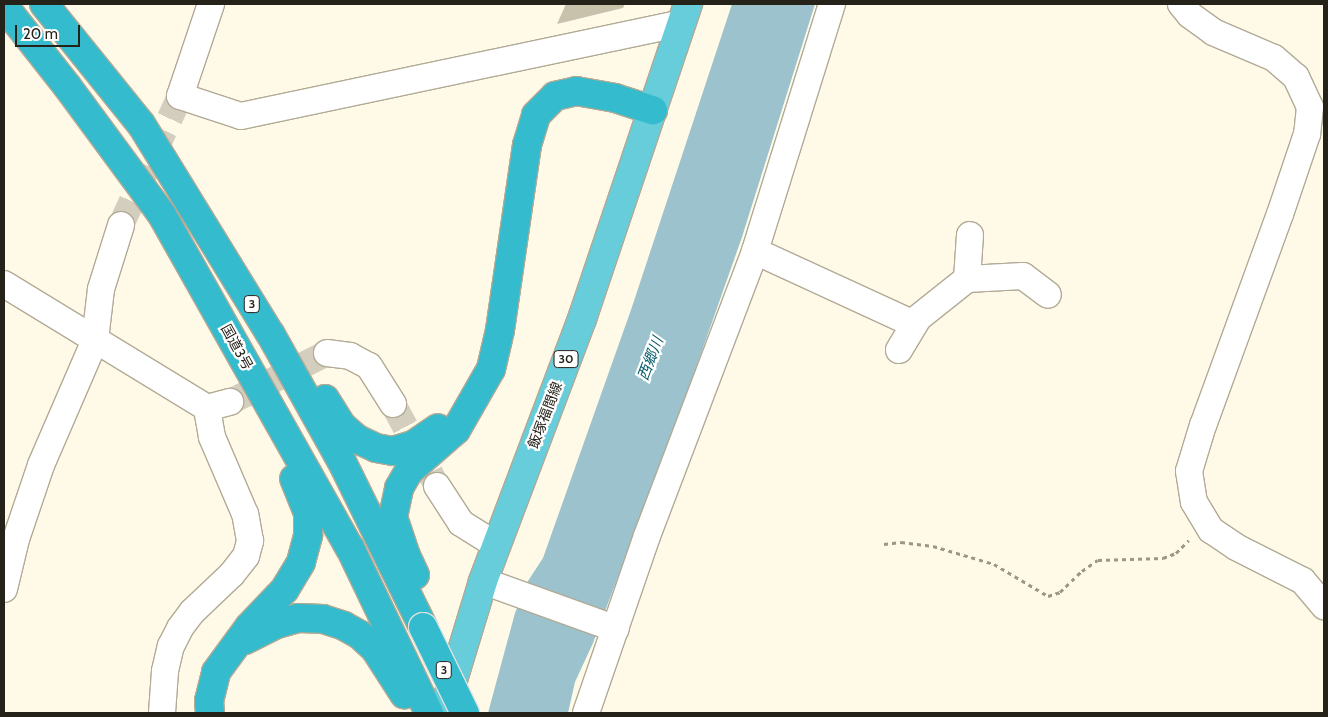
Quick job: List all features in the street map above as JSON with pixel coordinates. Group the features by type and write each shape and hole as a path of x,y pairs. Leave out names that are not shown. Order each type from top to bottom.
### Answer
{"highway":[{"name":"3","path":"44,4 141,124 271,335 341,460 376,536 424,627 465,713"},
{"name":"国道3号","path":"4,6 67,86 162,215 350,548 411,697 429,713"},
{"path":"424,627 421,587 406,556 393,516 398,488 409,471 456,430 491,370 500,330 527,145 536,115 555,96 576,91 615,98 653,110"},
{"path":"141,124 216,209 341,425 357,439 376,448 393,452 413,446 434,432 477,395"},
{"path":"162,215 175,261 291,470 308,513 308,535 301,562 285,589 233,647 216,672 209,701 210,713"},
{"path":"233,647 277,624 298,618 323,619 344,626 365,640 375,649 411,697"}],"main road":[{"name":"飯塚福間線","path":"443,713 483,581 582,318 684,14"}],"street":[{"path":"211,4 180,96 241,116 684,14"},
{"path":"586,713 647,536 755,251 832,4"},
{"path":"1181,4 1190,15 1213,32 1274,58 1296,77 1310,107 1307,134 1203,425 1189,471 1194,502 1211,530 1236,547 1303,581 1324,606"},
{"path":"4,589 16,539 41,465 95,340 101,289 121,225"},
{"path":"968,279 970,234"},
{"path":"755,251 914,324"},
{"path":"899,350 918,318 968,279 1023,276 1048,294"},
{"path":"4,284 95,340 219,405 212,437 245,514 250,541 246,556 232,574 192,612 170,646 165,671 162,713"},
{"path":"327,353 350,356 369,366 393,404"},
{"path":"436,486 460,523 496,545"},
{"path":"483,581 616,629"}],"path":[{"path":"884,544 901,542 933,546 994,564 1048,596 1060,592 1082,571 1098,560 1163,558 1176,553 1205,520"}],"water":[{"name":"西郷川","path":"732,4 815,4 742,237 685,399 593,643 575,682 568,713 488,713 515,613 528,581 543,558 632,307"}],"building":[{"path":"566,4 625,4 623,8 557,24"}],"tunnel":[{"path":"121,225 180,96"},
{"path":"230,402 327,353"},
{"path":"393,404 437,486"}]}
